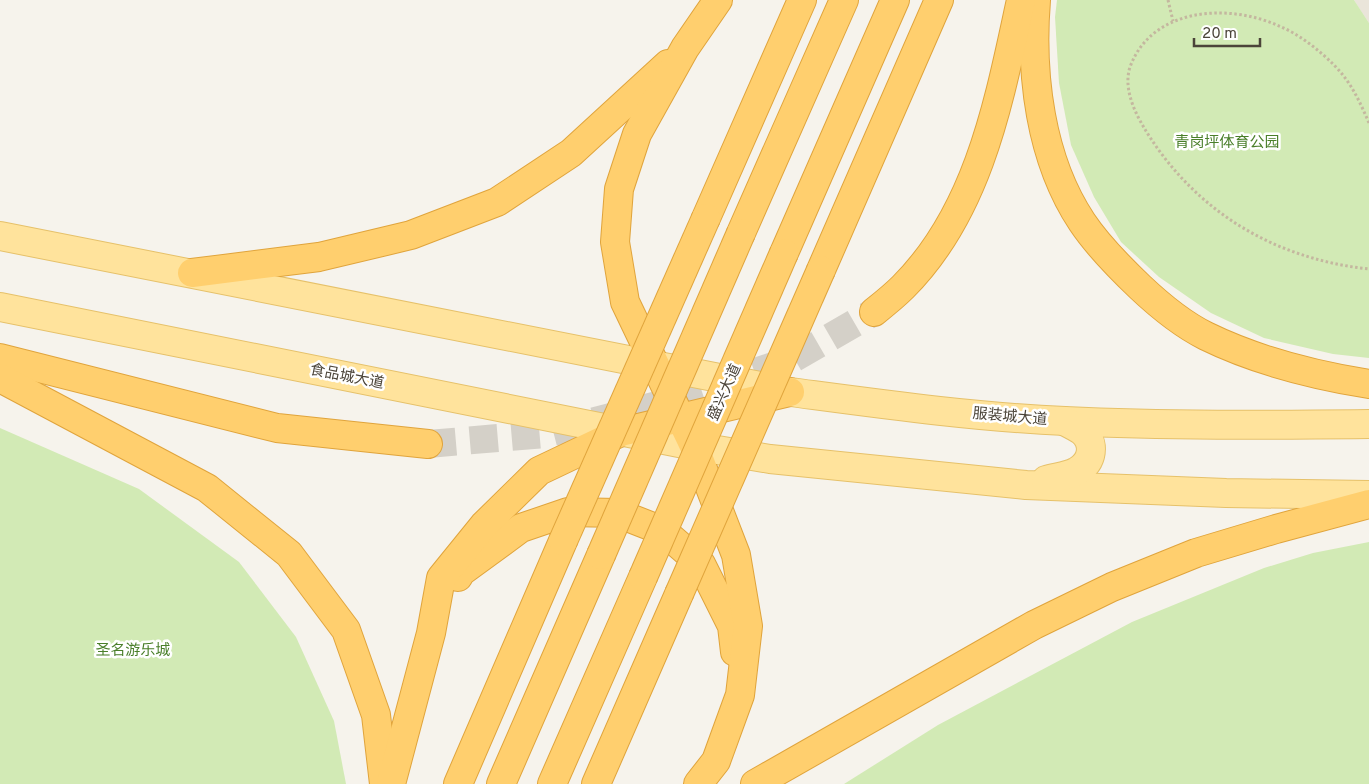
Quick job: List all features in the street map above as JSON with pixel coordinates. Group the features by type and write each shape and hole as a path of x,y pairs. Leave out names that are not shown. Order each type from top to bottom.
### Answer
{"highway":[{"path":"698,784 716,761 740,695 748,626 736,555 694,446 625,302 615,242 619,189 637,134 685,48 718,0"},
{"path":"458,784 802,0"},
{"path":"501,784 844,0"},
{"name":"盛兴大道","path":"552,784 895,0"},
{"path":"596,784 939,0"},
{"path":"874,312 903,287 927,260 956,214 984,149 998,102 1021,0"},
{"path":"1036,0 1036,66 1042,125 1058,175 1082,222 1118,266 1159,304 1205,336 1256,357 1326,377 1369,384"},
{"path":"192,273 318,257 411,235 497,202 571,153 685,48"},
{"path":"0,358 277,428 428,444"},
{"path":"0,378 207,488 289,554 346,630 376,715 384,784"},
{"path":"391,784 431,633 441,578 484,525 539,471 621,432 790,392"},
{"path":"755,784 1034,625 1112,587 1196,553 1369,504"},
{"path":"431,633 461,572 521,528 568,512 617,513 663,531 701,564 732,626 740,695"}],"main road":[{"path":"0,236 655,365"},
{"name":"食品城大道","path":"0,307 694,446"},
{"name":"服装城大道","path":"655,365 790,392 909,408 1064,421 1236,425 1369,424"},
{"path":"1026,485 1076,472 1087,465 1091,454 1090,442 1083,432 1064,421"},
{"path":"694,446 770,459 1026,485 1226,493 1369,495"}],"path":[{"path":"1168,0 1173,21"},
{"path":"1369,123 1358,98 1340,71 1299,37 1280,26 1257,18 1234,14 1212,14 1191,16 1173,21 1158,29 1147,40 1132,62 1130,69 1128,84 1137,117 1154,144 1175,171 1214,208 1233,223 1275,246 1328,263 1369,270"}],"shaded area":[{"path":"1354,0 1369,0 1369,23 1359,8"}],"green space":[{"name":"青岗坪体育公园","path":"1057,0 1354,0 1369,23 1369,358 1333,354 1264,338 1211,313 1159,277 1121,242 1094,197 1071,145 1059,83 1055,17"},
{"name":"圣名游乐城","path":"0,428 139,489 239,562 296,637 334,721 346,784 0,784"},
{"path":"1369,542 1369,784 844,784 938,725 1132,622 1264,568 1313,553"}],"tunnel":[{"path":"428,444 545,434 661,404 791,360 874,312"}]}
